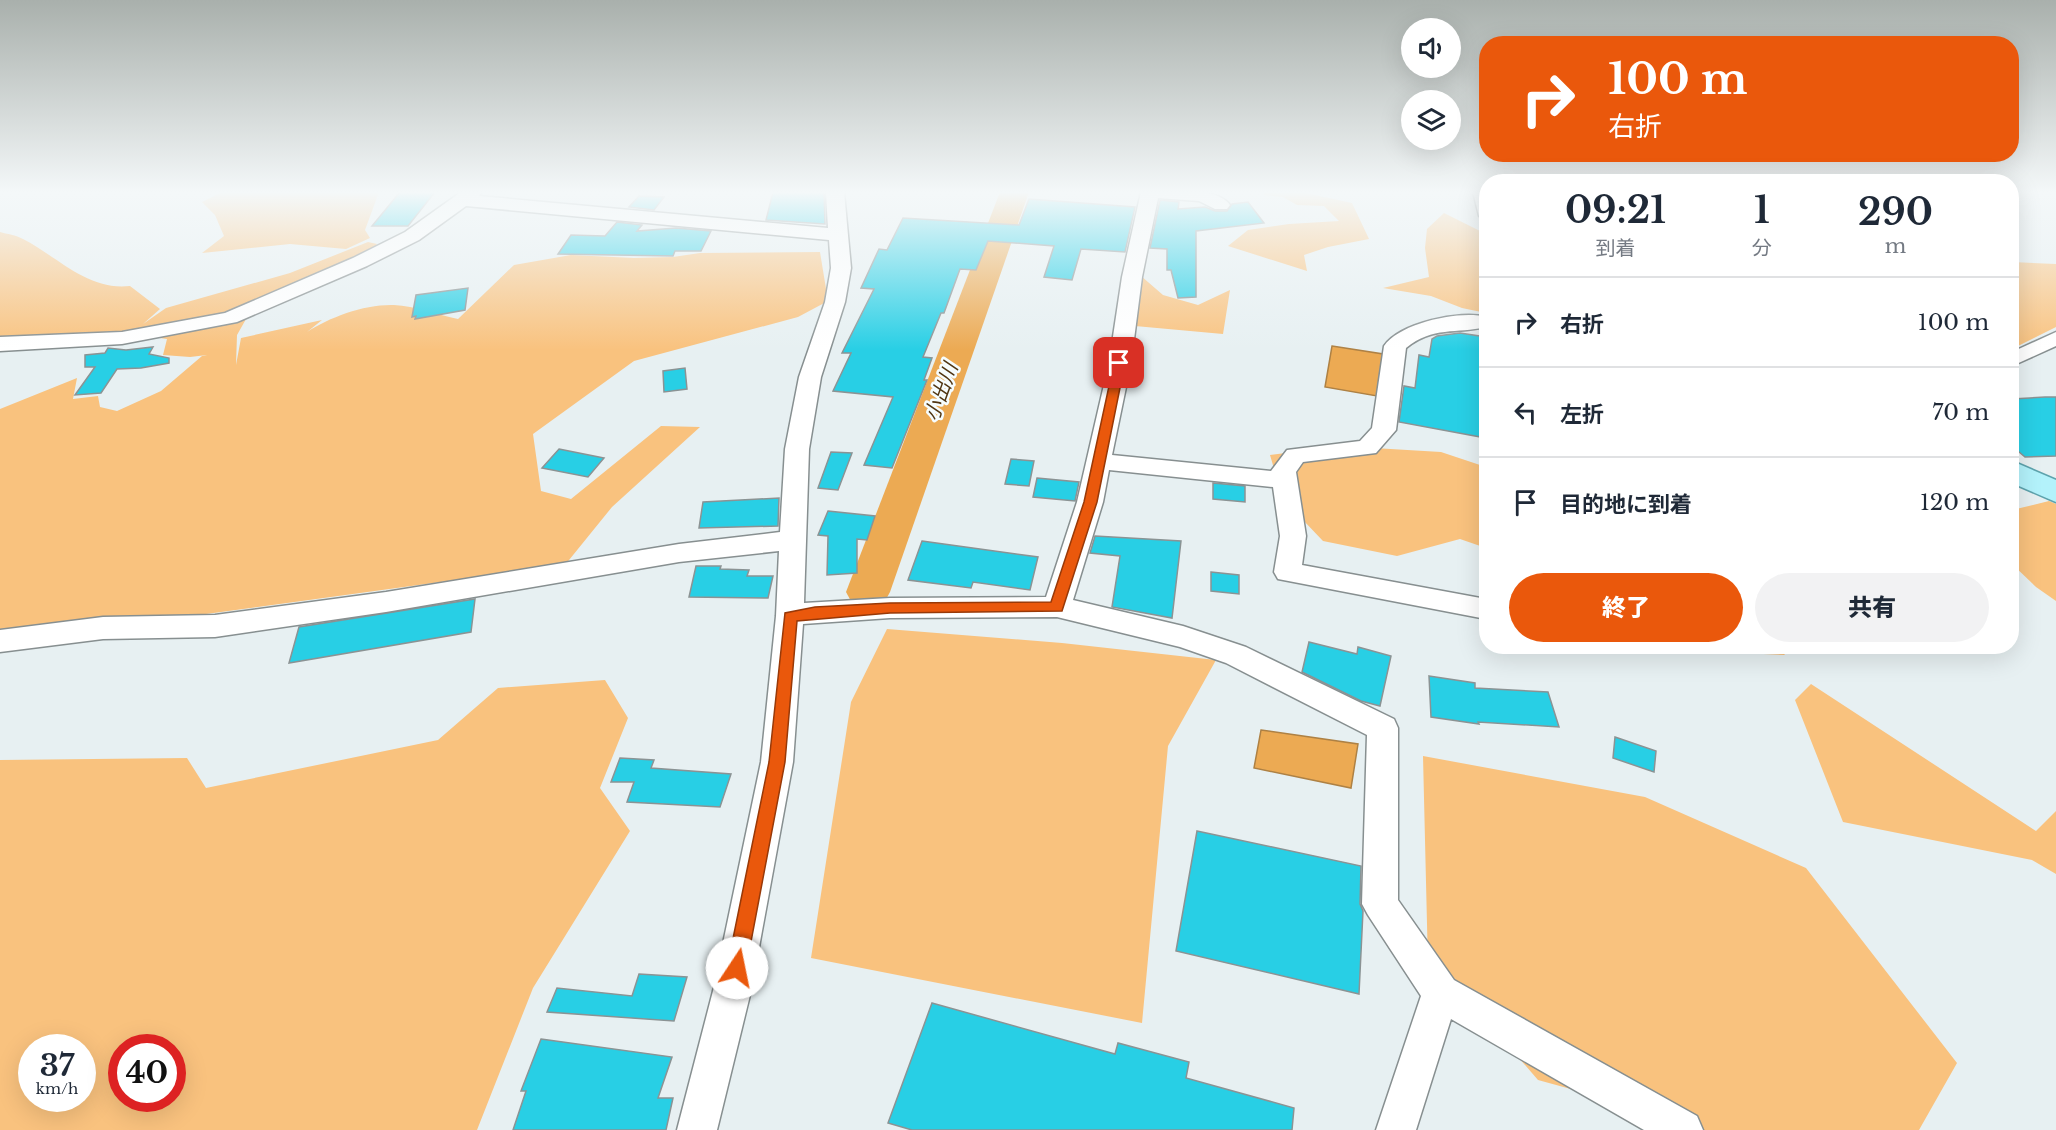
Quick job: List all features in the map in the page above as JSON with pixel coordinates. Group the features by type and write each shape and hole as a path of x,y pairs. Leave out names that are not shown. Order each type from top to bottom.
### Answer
{"main road":[{"path":"2019,474 2056,492"}],"street":[{"path":"0,344 122,338 230,318 395,245"},
{"path":"697,1130 732,991 777,762 790,616 796,449 810,377 835,302 841,268 840,245"},
{"path":"1057,607 1090,502 1119,363 1138,245"},
{"path":"1479,322 1451,322 1406,336 1395,346 1383,430 1367,448 1296,455 1283,471 1293,536 1288,572 1479,608"},
{"path":"2019,356 2056,338"},
{"path":"1099,460 1284,480"},
{"path":"0,641 103,628 215,626 386,602 680,553 792,540"},
{"path":"790,616 815,612 890,608 1057,607 1183,637 1236,655 1383,728 1380,903 1441,993 1683,1130"},
{"path":"1396,1130 1441,993"}],"shaded area":[{"path":"0,245 34,245 87,278 115,286 130,286 160,309 143,324 166,308 290,273 361,245 376,245 366,255 254,305 237,335 236,365 241,338 322,320 307,332 326,321 360,309 394,305 458,319 514,265 571,255 634,258 673,257 700,253 820,252 828,301 798,317 634,361 533,434 541,491 571,499 661,426 700,427 612,507 565,565 103,628 55,626 0,629 0,409 77,378 73,399 98,396 100,407 117,411 161,391 202,356 207,355 190,357 163,355 167,339 130,334 0,348"},
{"path":"213,245 283,245 202,253"},
{"path":"298,245 355,245 346,249"},
{"path":"1340,245 1304,255 1307,271 1228,246"},
{"path":"1425,245 1479,245 1479,312 1462,308 1431,296 1383,288 1429,277"},
{"path":"2019,262 2056,264 2056,327 2019,346"},
{"path":"1141,276 1163,295 1198,305 1230,290 1223,334 1135,326"},
{"path":"1332,346 1383,354 1377,396 1325,387"},
{"path":"1340,446 1441,452 1479,465 1479,546 1460,539 1397,556 1323,541 1283,499 1270,455"},
{"path":"2049,501 2056,504 2056,601 2036,587 2019,571 2019,508"},
{"path":"887,629 1062,643 1216,660 1168,746 1142,1023 811,958 851,702"},
{"path":"605,680 628,718 600,788 630,831 533,988 477,1130 0,1130 0,760 187,758 206,788 438,740 498,688"},
{"path":"1811,684 2036,831 2056,811 2056,874 2032,860 1843,822 1795,700"},
{"path":"1261,730 1358,744 1351,788 1254,768"},
{"path":"1423,756 1645,797 1806,868 1957,1063 1919,1130 1685,1130 1647,1110 1538,1080 1473,1005 1428,966"}],"building":[{"path":"564,245 704,245 701,251 675,251 673,256 558,254"},
{"path":"890,245 986,245 976,270 960,269 944,313 941,313 923,357 932,358 924,380 927,380 892,468 864,465 893,397 833,391 851,353 842,353 874,289 861,288 879,249 887,250"},
{"path":"1037,245 1127,245 1125,252 1081,249 1072,280 1044,277 1054,246"},
{"path":"1151,245 1196,245 1196,297 1178,298 1171,270 1167,270 1167,249 1150,248"},
{"path":"468,288 465,310 415,319 416,316 412,317 416,295"},
{"path":"1460,333 1479,336 1479,437 1399,422 1404,386 1415,388 1419,355 1429,357 1432,339 1437,336"},
{"path":"153,347 149,354 169,358 169,363 117,369 101,393 75,395 95,367 85,367 85,355 105,353 108,348 126,350"},
{"path":"685,368 687,389 664,392 663,371"},
{"path":"2056,397 2056,456 2025,457 2019,452 2019,399"},
{"path":"559,449 604,458 588,477 542,468"},
{"path":"831,452 852,453 838,490 818,488"},
{"path":"1011,459 1034,461 1029,486 1005,484"},
{"path":"1037,478 1079,482 1075,501 1033,497"},
{"path":"1213,483 1245,486 1245,502 1213,499"},
{"path":"779,498 778,526 699,528 703,502"},
{"path":"828,511 875,516 867,540 857,539 857,573 827,575 828,536 818,535"},
{"path":"1095,536 1181,541 1172,618 1112,607 1120,556 1090,553"},
{"path":"922,541 1038,557 1030,590 973,582 971,588 908,580"},
{"path":"696,566 721,566 720,569 749,570 747,576 773,576 768,598 689,597"},
{"path":"1211,572 1239,575 1239,594 1211,591"},
{"path":"475,599 471,632 289,663 299,627"},
{"path":"1309,642 1357,654 1358,647 1391,656 1380,706 1361,701 1302,672"},
{"path":"1429,676 1475,683 1475,688 1548,692 1559,727 1478,722 1479,724 1431,717"},
{"path":"1615,737 1656,751 1654,772 1613,758"},
{"path":"620,758 654,760 651,768 731,774 720,807 627,802 634,782 611,782"},
{"path":"1197,831 1361,866 1360,904 1363,911 1359,994 1176,951"},
{"path":"639,974 687,977 674,1021 547,1012 557,988 632,996"},
{"path":"932,1003 1115,1054 1118,1043 1189,1062 1186,1078 1294,1108 1292,1130 912,1130 888,1123"},
{"path":"541,1039 672,1057 658,1098 673,1098 666,1130 513,1130 526,1091 521,1091"}],"waterway":[{"name":"小出川","path":"868,592 996,245"}],"route":[{"path":"737,968 777,762 790,616 815,612 890,608 1057,607 1090,502 1119,363"}]}
